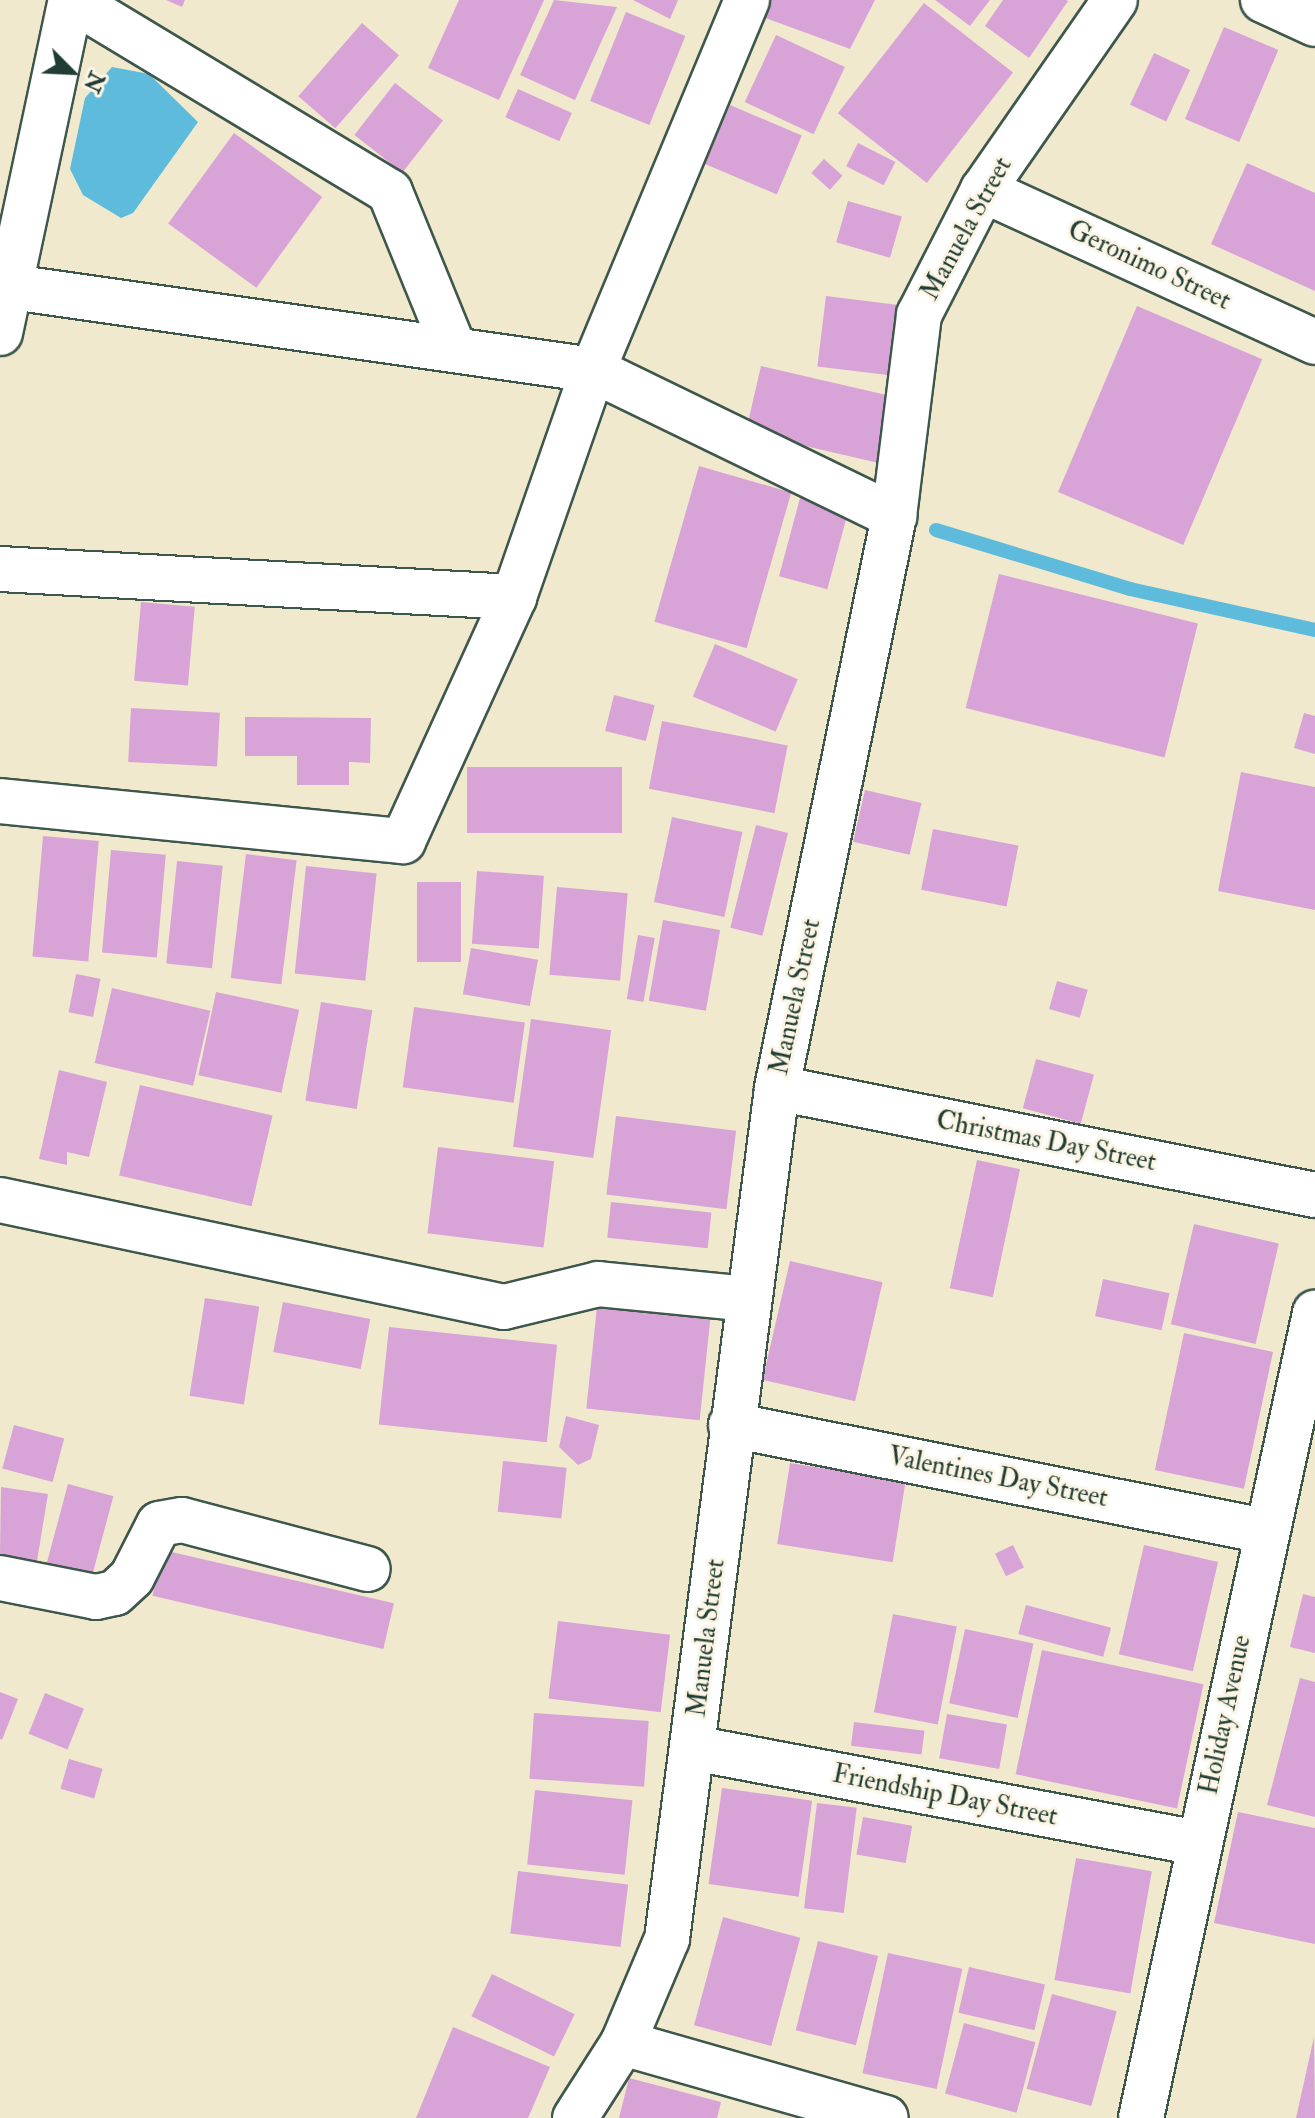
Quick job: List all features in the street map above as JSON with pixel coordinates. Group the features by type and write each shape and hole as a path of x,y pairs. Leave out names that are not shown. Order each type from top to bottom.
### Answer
{"street":[{"path":"0,333 5,286 71,0 390,192 453,346"},
{"name":"Manuela Street","path":"575,2118 623,2043 667,1939 731,1425 777,1088 894,516 919,315 983,190 1115,0"},
{"path":"1263,0 1315,24"},
{"path":"0,801 403,841 514,597 593,370 743,1"},
{"name":"Geronimo Street","path":"983,190 1315,342"},
{"path":"5,286 453,346 593,370 894,516"},
{"path":"0,569 514,597"},
{"name":"Christmas Day Street","path":"777,1088 1315,1195"},
{"path":"0,1200 504,1307 598,1284 748,1299"},
{"name":"Holiday Avenue","path":"1141,2118 1265,1531 1315,1313"},
{"name":"Valentines Day Street","path":"731,1425 1265,1531"},
{"path":"0,1578 96,1597 115,1593 132,1577 159,1524 182,1520 368,1569"},
{"name":"Friendship Day Street","path":"693,1748 1198,1843"},
{"path":"623,2043 886,2118"}],"water":[{"path":"112,67 149,74 198,122 133,213 121,218 83,195 70,169 85,98"}],"building":[{"path":"166,0 185,0 182,7"},
{"path":"459,0 544,0 499,100 428,68"},
{"path":"554,0 617,7 575,100 520,75"},
{"path":"633,0 678,0 670,19"},
{"path":"767,0 875,0 850,49 760,16"},
{"path":"935,0 990,0 970,26"},
{"path":"1003,0 1068,1 1029,58 985,26"},
{"path":"924,3 1013,73 927,183 838,113"},
{"path":"626,12 685,36 649,125 590,101"},
{"path":"362,23 399,55 335,128 298,96"},
{"path":"1224,27 1278,50 1239,142 1185,119"},
{"path":"776,35 845,67 814,134 745,102"},
{"path":"1154,53 1190,70 1166,122 1130,105"},
{"path":"395,83 443,121 402,173 354,135"},
{"path":"518,89 572,113 559,141 505,117"},
{"path":"730,105 802,135 777,194 705,164"},
{"path":"234,133 322,197 256,288 168,224"},
{"path":"858,143 895,162 884,185 846,166"},
{"path":"824,159 843,176 830,190 811,173"},
{"path":"1247,163 1315,193 1315,291 1211,244"},
{"path":"848,201 902,216 890,258 836,242"},
{"path":"826,296 898,305 890,375 817,366"},
{"path":"1137,306 1262,359 1183,545 1058,492"},
{"path":"761,366 898,398 883,464 746,432"},
{"path":"699,466 791,492 747,648 654,622"},
{"path":"800,498 848,511 827,589 779,576"},
{"path":"999,574 1198,624 1165,757 966,708"},
{"path":"141,602 195,607 188,685 134,681"},
{"path":"715,644 798,679 776,732 693,696"},
{"path":"614,695 655,705 646,741 605,731"},
{"path":"131,708 220,713 217,767 128,762"},
{"path":"1304,713 1315,716 1315,754 1294,748"},
{"path":"245,717 371,718 370,763 349,762 349,785 297,785 297,756 245,756"},
{"path":"662,721 788,745 774,813 649,789"},
{"path":"467,767 622,767 622,833 467,833"},
{"path":"1241,772 1315,787 1315,910 1218,891"},
{"path":"865,790 922,803 910,855 853,842"},
{"path":"672,817 742,832 724,917 654,902"},
{"path":"756,825 788,833 762,936 730,928"},
{"path":"933,829 1018,846 1007,906 921,890"},
{"path":"43,836 99,841 88,961 32,957"},
{"path":"111,850 166,855 157,957 102,953"},
{"path":"246,854 297,860 281,984 231,978"},
{"path":"177,861 223,866 212,968 166,963"},
{"path":"306,866 377,873 365,981 295,973"},
{"path":"477,871 544,876 539,948 472,944"},
{"path":"417,882 461,882 461,962 417,962"},
{"path":"557,887 628,893 620,981 549,975"},
{"path":"663,920 720,930 706,1011 649,1001"},
{"path":"638,935 655,938 643,1002 627,999"},
{"path":"471,948 538,960 530,1006 463,994"},
{"path":"76,974 101,979 93,1017 69,1012"},
{"path":"1057,981 1088,990 1080,1018 1049,1009"},
{"path":"112,988 210,1011 193,1086 95,1063"},
{"path":"216,992 299,1010 281,1093 198,1075"},
{"path":"321,1002 372,1010 357,1109 305,1101"},
{"path":"414,1007 525,1023 514,1103 403,1087"},
{"path":"531,1019 611,1030 593,1158 513,1147"},
{"path":"1036,1059 1094,1075 1081,1124 1023,1108"},
{"path":"59,1070 107,1082 89,1157 67,1152 67,1165 39,1159"},
{"path":"140,1085 273,1116 252,1206 119,1176"},
{"path":"616,1116 736,1131 726,1209 606,1194"},
{"path":"438,1147 554,1161 544,1248 427,1233"},
{"path":"977,1160 1020,1169 993,1297 950,1288"},
{"path":"611,1202 711,1213 708,1248 607,1238"},
{"path":"1194,1224 1279,1244 1256,1344 1171,1324"},
{"path":"790,1261 883,1282 855,1401 763,1380"},
{"path":"1103,1279 1170,1293 1162,1330 1095,1316"},
{"path":"598,1297 711,1309 700,1420 586,1408"},
{"path":"205,1298 259,1307 244,1404 190,1396"},
{"path":"283,1302 370,1319 361,1369 273,1352"},
{"path":"389,1327 557,1345 547,1442 379,1424"},
{"path":"1184,1333 1273,1352 1244,1489 1155,1470"},
{"path":"566,1416 599,1425 591,1459 578,1465 559,1447"},
{"path":"14,1425 64,1438 53,1482 2,1468"},
{"path":"503,1461 567,1468 561,1518 498,1512"},
{"path":"790,1463 906,1481 893,1562 777,1544"},
{"path":"68,1484 113,1496 91,1580 45,1568"},
{"path":"1,1487 48,1494 37,1561 0,1554"},
{"path":"1013,1545 1024,1567 1006,1576 995,1554"},
{"path":"1144,1545 1218,1562 1193,1671 1119,1654"},
{"path":"163,1550 394,1603 383,1649 152,1596"},
{"path":"1303,1594 1315,1597 1315,1653 1290,1647"},
{"path":"1026,1605 1111,1628 1103,1657 1018,1634"},
{"path":"893,1614 957,1626 938,1725 874,1712"},
{"path":"558,1621 670,1635 661,1712 548,1698"},
{"path":"965,1629 1033,1644 1018,1718 949,1703"},
{"path":"1042,1650 1203,1684 1177,1809 1016,1774"},
{"path":"1300,1678 1315,1682 1315,1817 1267,1805"},
{"path":"0,1692 18,1699 2,1740 0,1739"},
{"path":"45,1693 84,1709 67,1750 29,1734"},
{"path":"534,1713 649,1721 644,1787 529,1779"},
{"path":"947,1714 1007,1725 999,1769 939,1758"},
{"path":"854,1722 924,1731 922,1754 851,1746"},
{"path":"69,1759 103,1769 94,1798 60,1789"},
{"path":"722,1788 812,1801 799,1897 709,1884"},
{"path":"535,1790 632,1800 625,1875 527,1865"},
{"path":"817,1803 857,1808 844,1913 804,1908"},
{"path":"1238,1812 1315,1828 1315,1944 1214,1923"},
{"path":"863,1817 912,1826 906,1863 856,1854"},
{"path":"1076,1858 1152,1871 1130,1993 1054,1980"},
{"path":"518,1871 628,1885 620,1947 510,1934"},
{"path":"723,1917 800,1938 771,2046 694,2025"},
{"path":"818,1941 878,1956 856,2045 796,2030"},
{"path":"888,1953 962,1969 937,2089 862,2073"},
{"path":"969,1967 1045,1985 1034,2030 958,2013"},
{"path":"492,1974 575,2014 554,2057 471,2016"},
{"path":"1052,1994 1117,2011 1091,2106 1027,2089"},
{"path":"964,2023 1035,2042 1017,2113 945,2094"},
{"path":"453,2027 550,2067 528,2118 416,2118"},
{"path":"1314,2037 1315,2118 1296,2118"},
{"path":"629,2078 721,2102 717,2118 619,2118"}],"waterway":[{"path":"936,530 1130,589 1315,630"}]}
